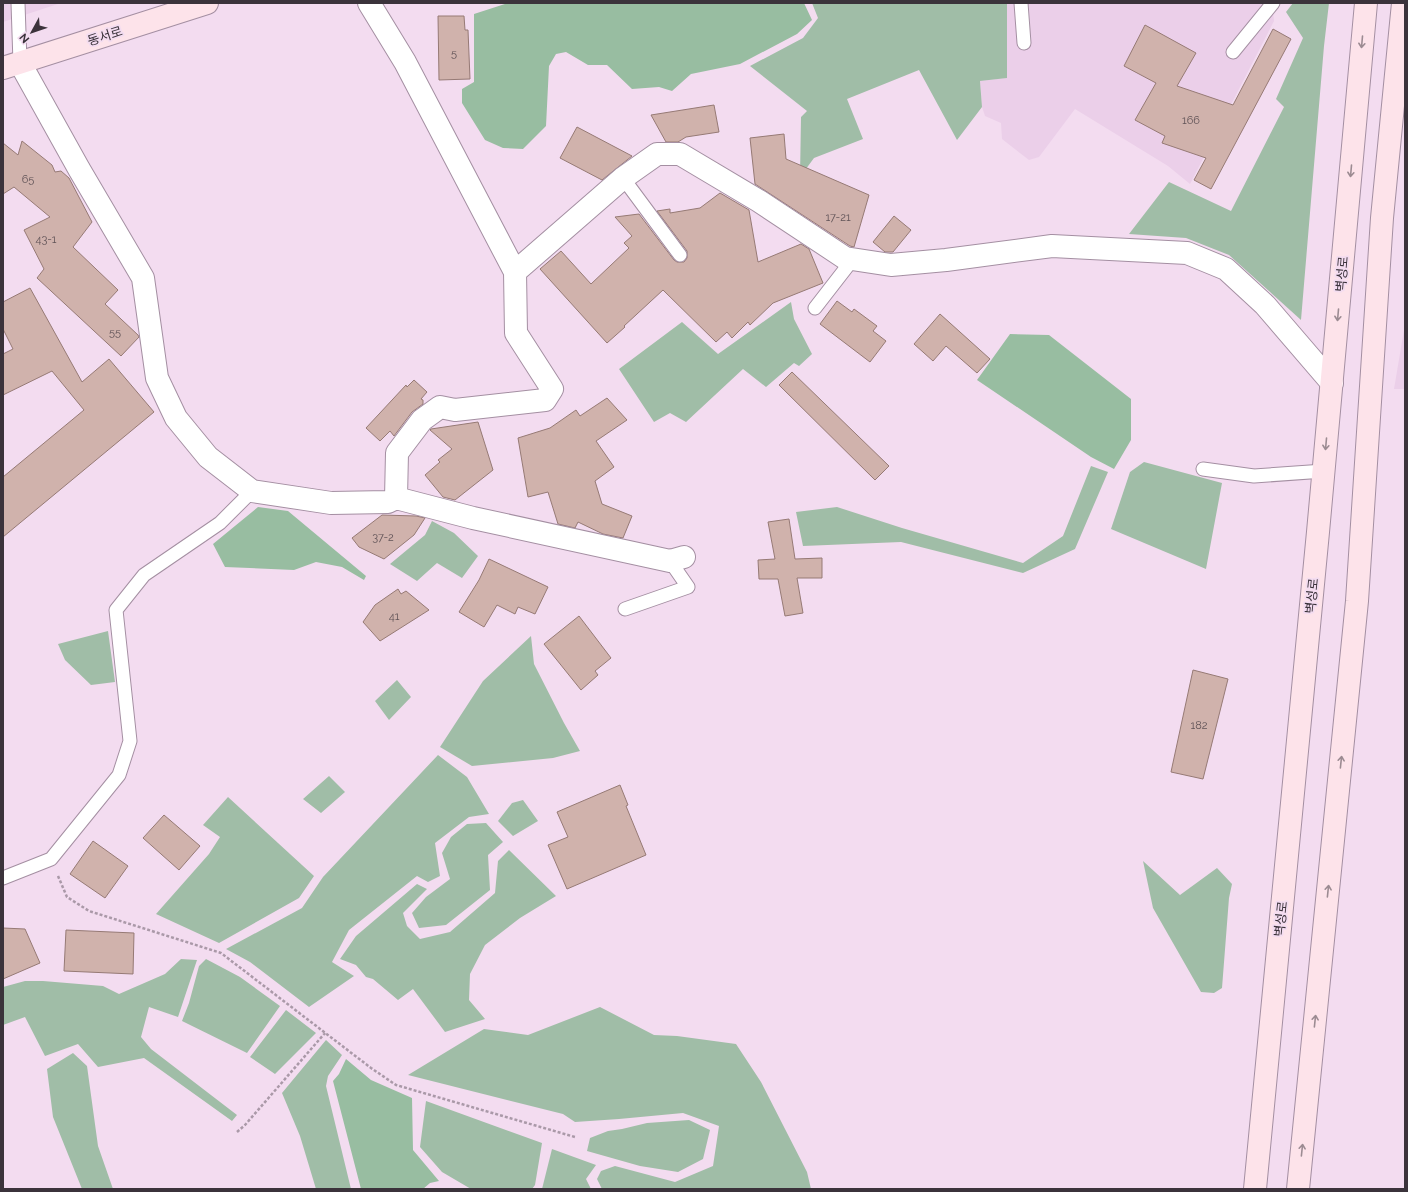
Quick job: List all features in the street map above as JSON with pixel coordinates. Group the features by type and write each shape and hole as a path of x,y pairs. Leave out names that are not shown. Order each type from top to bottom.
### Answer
{"main road":[{"name":"동서로","path":"12,65 207,3"},
{"name":"벽성로","path":"1255,1189 1324,471 1366,3"},
{"path":"1298,1189 1357,601 1382,218 1403,3"}],"street":[{"path":"370,3 404,62 515,272 516,333 552,389 545,400 455,410 440,408 422,420 397,453 396,498"},
{"path":"12,65 79,169 142,278 157,378 176,418 208,457 252,491 331,503 388,502 396,498 473,518 677,559"},
{"path":"515,272 623,178 656,154 680,154 759,200 845,258 891,265 946,260 1052,246 1187,253 1226,269 1265,305 1332,382"}],"lane":[{"path":"12,65 18,3"},
{"path":"1021,3 1024,43"},
{"path":"1233,52 1273,3"},
{"path":"623,178 680,255"},
{"path":"815,308 853,259"},
{"path":"1203,469 1254,476 1324,471"},
{"path":"3,878 51,859 119,775 130,741 116,610 144,575 220,523 252,491"},
{"path":"625,609 688,587 677,559"}],"path":[{"path":"51,859 67,897 88,911 221,953 371,1068 396,1085 575,1137"},
{"path":"237,1132 246,1125 325,1032"}],"shaded area":[{"path":"3,3 61,3 3,22"},
{"path":"1007,3 1272,3 1274,21 1190,184 1168,166 1075,109 1039,157 1029,160 1002,139 1001,123 985,116 982,107 980,81 1006,78"},
{"path":"1405,324 1405,389 1394,389"}],"green space":[{"path":"508,3 804,3 812,20 797,34 740,64 691,74 672,91 659,87 632,89 607,65 588,65 566,52 556,54 549,66 546,126 523,149 503,148 485,140 462,103 462,89 474,82 474,14"},
{"path":"812,3 1007,3 1007,78 980,81 982,107 957,140 919,70 847,99 863,139 814,158 800,177 801,117 807,111 750,66 803,38 818,18"},
{"path":"1293,3 1329,3 1301,320 1229,255 1186,238 1129,234 1169,182 1231,211 1284,107 1276,99 1303,38 1286,12"},
{"path":"791,302 794,319 812,354 799,366 794,363 766,387 743,369 686,422 670,413 654,422 619,369 682,322 718,354"},
{"path":"1010,334 1049,335 1131,399 1131,440 1114,469 1091,457 977,380"},
{"path":"1144,462 1222,483 1206,569 1111,529 1130,472"},
{"path":"1091,466 1108,472 1075,549 1023,573 901,542 803,546 796,512 837,507 902,528 1023,563 1063,536"},
{"path":"258,507 288,511 366,576 364,580 342,567 316,562 294,570 225,567 213,544"},
{"path":"432,521 454,533 478,556 462,578 437,563 417,581 390,564 425,535"},
{"path":"108,631 115,682 91,685 65,660 58,644"},
{"path":"531,636 534,664 580,751 553,758 472,766 440,747 483,681"},
{"path":"397,680 411,697 389,720 375,701"},
{"path":"438,755 467,777 489,814 469,817 435,843 440,876 428,882 417,876 349,930 332,962 354,976 309,1007 250,962 226,949 302,908 323,877"},
{"path":"329,776 345,792 321,813 303,799"},
{"path":"228,797 314,876 299,898 219,943 156,914 209,854 220,837 203,825"},
{"path":"523,800 538,821 513,836 498,821 512,803"},
{"path":"486,823 503,842 488,855 490,890 446,925 419,928 412,913 426,897 450,879 442,853 451,837 467,824"},
{"path":"509,850 556,896 520,918 485,945 470,974 469,1000 485,1019 445,1032 413,989 398,1000 373,979 366,977 356,965 340,959 356,936 417,884 427,889 403,913 407,926 420,939 450,932 495,893 498,861"},
{"path":"1143,861 1180,895 1217,868 1232,884 1229,898 1222,988 1214,993 1201,992 1153,908"},
{"path":"181,959 197,960 178,1017 149,1007 141,1037 151,1049 237,1115 232,1121 144,1058 98,1067 78,1044 45,1056 25,1017 3,1025 3,987 25,981 43,981 103,986 119,994 165,974"},
{"path":"206,959 240,977 280,1006 247,1053 182,1021 189,1003 199,966"},
{"path":"600,1007 654,1035 677,1036 736,1044 761,1082 807,1172 811,1189 602,1189 597,1179 601,1171 615,1166 675,1182 713,1166 719,1126 683,1113 575,1122 563,1114 408,1075 484,1029 528,1035"},
{"path":"286,1010 316,1033 275,1074 250,1057"},
{"path":"326,1040 342,1055 328,1076 326,1086 351,1189 316,1189 300,1136 282,1093"},
{"path":"73,1053 87,1066 98,1146 113,1189 82,1189 53,1117 47,1069"},
{"path":"346,1059 371,1080 412,1098 413,1150 439,1181 430,1183 423,1189 361,1189 333,1081 339,1074"},
{"path":"426,1101 542,1143 535,1185 532,1189 471,1189 442,1172 420,1147"},
{"path":"689,1120 710,1130 703,1159 678,1172 640,1166 587,1151 590,1138 608,1131 647,1123"},
{"path":"552,1149 596,1165 586,1179 591,1189 542,1189"}],"building":[{"path":"438,16 464,16 465,30 468,30 470,79 439,80"},
{"path":"1145,25 1196,53 1177,86 1233,105 1273,29 1291,39 1211,189 1194,180 1206,158 1162,143 1165,136 1135,120 1156,83 1124,66"},
{"path":"714,105 719,132 686,137 678,142 666,142 651,115"},
{"path":"577,127 632,156 602,180 560,158"},
{"path":"784,134 786,159 869,195 854,247 850,246 755,184 750,138"},
{"path":"22,141 52,165 55,172 61,171 69,178 92,222 73,247 118,290 105,304 139,337 121,356 37,278 44,269 24,230 50,217 14,187 3,194 3,143 18,155"},
{"path":"720,193 749,210 758,262 801,244 809,249 823,283 773,303 750,325 748,322 732,338 727,332 716,342 663,290 607,343 540,269 561,251 591,284 629,248 624,243 632,236 615,217 639,214 674,260 677,262 684,262 687,258 687,251 657,211 670,209 670,213 700,208"},
{"path":"894,216 911,230 893,252 885,252 873,242"},
{"path":"30,288 82,382 109,359 154,412 3,537 3,477 84,410 52,371 3,395 3,354 13,349 3,329 3,302"},
{"path":"837,301 852,312 854,309 877,326 873,331 886,341 870,362 820,324"},
{"path":"940,314 990,359 977,373 946,346 933,361 914,344"},
{"path":"792,372 889,466 875,480 779,385"},
{"path":"414,380 427,392 421,399 423,400 423,404 412,412 394,436 390,431 380,441 366,428 406,385 407,387"},
{"path":"607,398 627,420 596,441 614,467 595,481 602,504 632,516 623,538 603,534 578,522 575,528 558,524 548,492 528,497 518,438 550,428 576,410 580,416"},
{"path":"478,422 493,470 455,500 443,497 425,475 440,462 438,460 452,449 430,430"},
{"path":"382,515 416,516 425,518 414,535 384,559 359,547 352,538"},
{"path":"789,519 795,559 822,558 822,578 797,578 803,613 785,616 778,579 759,579 758,560 775,559 768,522"},
{"path":"489,559 548,587 535,614 518,607 515,614 497,605 484,627 459,612 479,580"},
{"path":"398,589 401,594 406,591 429,610 380,641 363,622 375,605"},
{"path":"579,616 611,658 595,671 598,675 581,690 544,644"},
{"path":"1193,670 1228,679 1203,779 1171,772"},
{"path":"620,785 628,805 626,806 646,855 567,889 548,845 568,837 557,812"},
{"path":"164,815 200,846 179,870 143,838"},
{"path":"93,841 128,866 105,898 70,874"},
{"path":"3,928 25,929 40,963 3,979"},
{"path":"66,930 134,933 133,974 64,971"}]}
